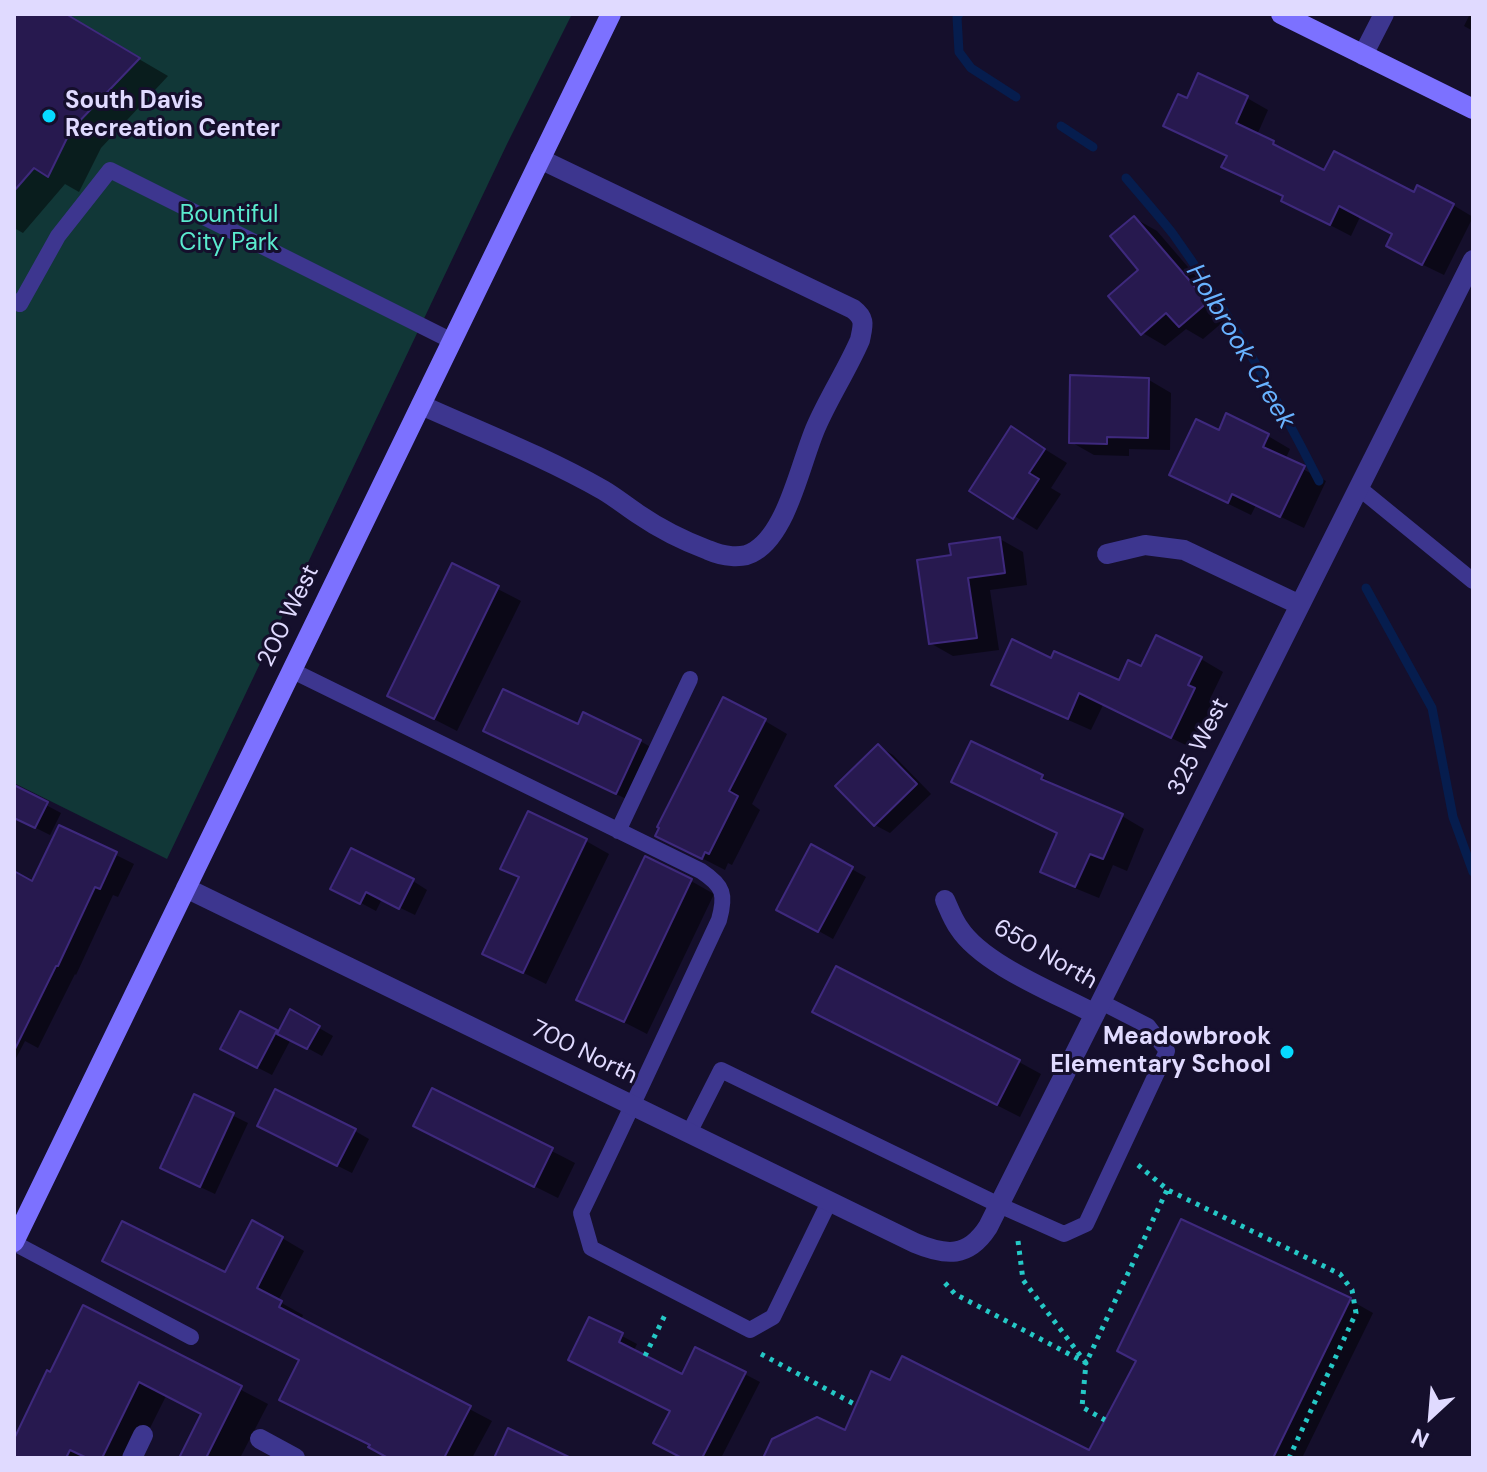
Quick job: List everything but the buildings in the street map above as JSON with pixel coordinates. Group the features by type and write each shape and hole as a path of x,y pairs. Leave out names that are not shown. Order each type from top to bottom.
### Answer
{"main road":[{"name":"200 West","path":"14,1242 611,14"},
{"path":"1281,14 1473,109"}],"street":[{"path":"1363,55 1384,14"},
{"path":"421,405 571,474 619,500 657,526 710,551 727,556 754,553 768,540 779,523 815,430 860,340 861,315 540,159"},
{"name":"325 West","path":"963,1250 981,1237 999,1205 1473,260"},
{"path":"1107,554 1145,545 1184,550 1300,605"},
{"name":"700 North","path":"186,888 929,1249 963,1250"},
{"name":"650 North","path":"945,900 959,929 980,951 1006,968 1098,1008"},
{"path":"132,1458 143,1435"},
{"path":"260,1439 295,1458"}],"lane":[{"path":"14,301 20,304 58,236 110,170 452,341"},
{"path":"1359,488 1473,581"},
{"path":"291,670 701,871 714,880 722,891 723,906 719,920 581,1213 591,1248 750,1330 773,1317 829,1202"},
{"path":"618,831 690,679"},
{"path":"689,1133 721,1070 1064,1234 1086,1224 1167,1051 1148,1026 1098,1008"},
{"path":"14,1242 191,1337"}],"path":[{"path":"1138,1165 1168,1190 1340,1274 1352,1290 1356,1313 1289,1458"},
{"path":"1105,1420 1082,1407 1086,1363 1168,1190"},
{"path":"1018,1241 1023,1280 1086,1363"},
{"path":"945,1283 955,1294 1086,1363"},
{"path":"645,1356 665,1315"},
{"path":"761,1354 856,1405"}],"green space":[{"name":"Bountiful City Park","path":"14,14 572,14 507,144 167,859 14,783"}],"waterway":[{"path":"959,14 959,52 971,68 1016,97"},
{"path":"1061,126 1093,147"},
{"name":"Holbrook Creek","path":"1126,178 1173,234 1213,294 1269,386 1319,481"},
{"name":"Holbrook Creek","path":"1366,588 1432,708 1453,817 1473,872"}],"place":[{"name":"South Davis Recreation Center","path":"49,116"},
{"name":"Meadowbrook Elementary School","path":"1287,1052"}]}
